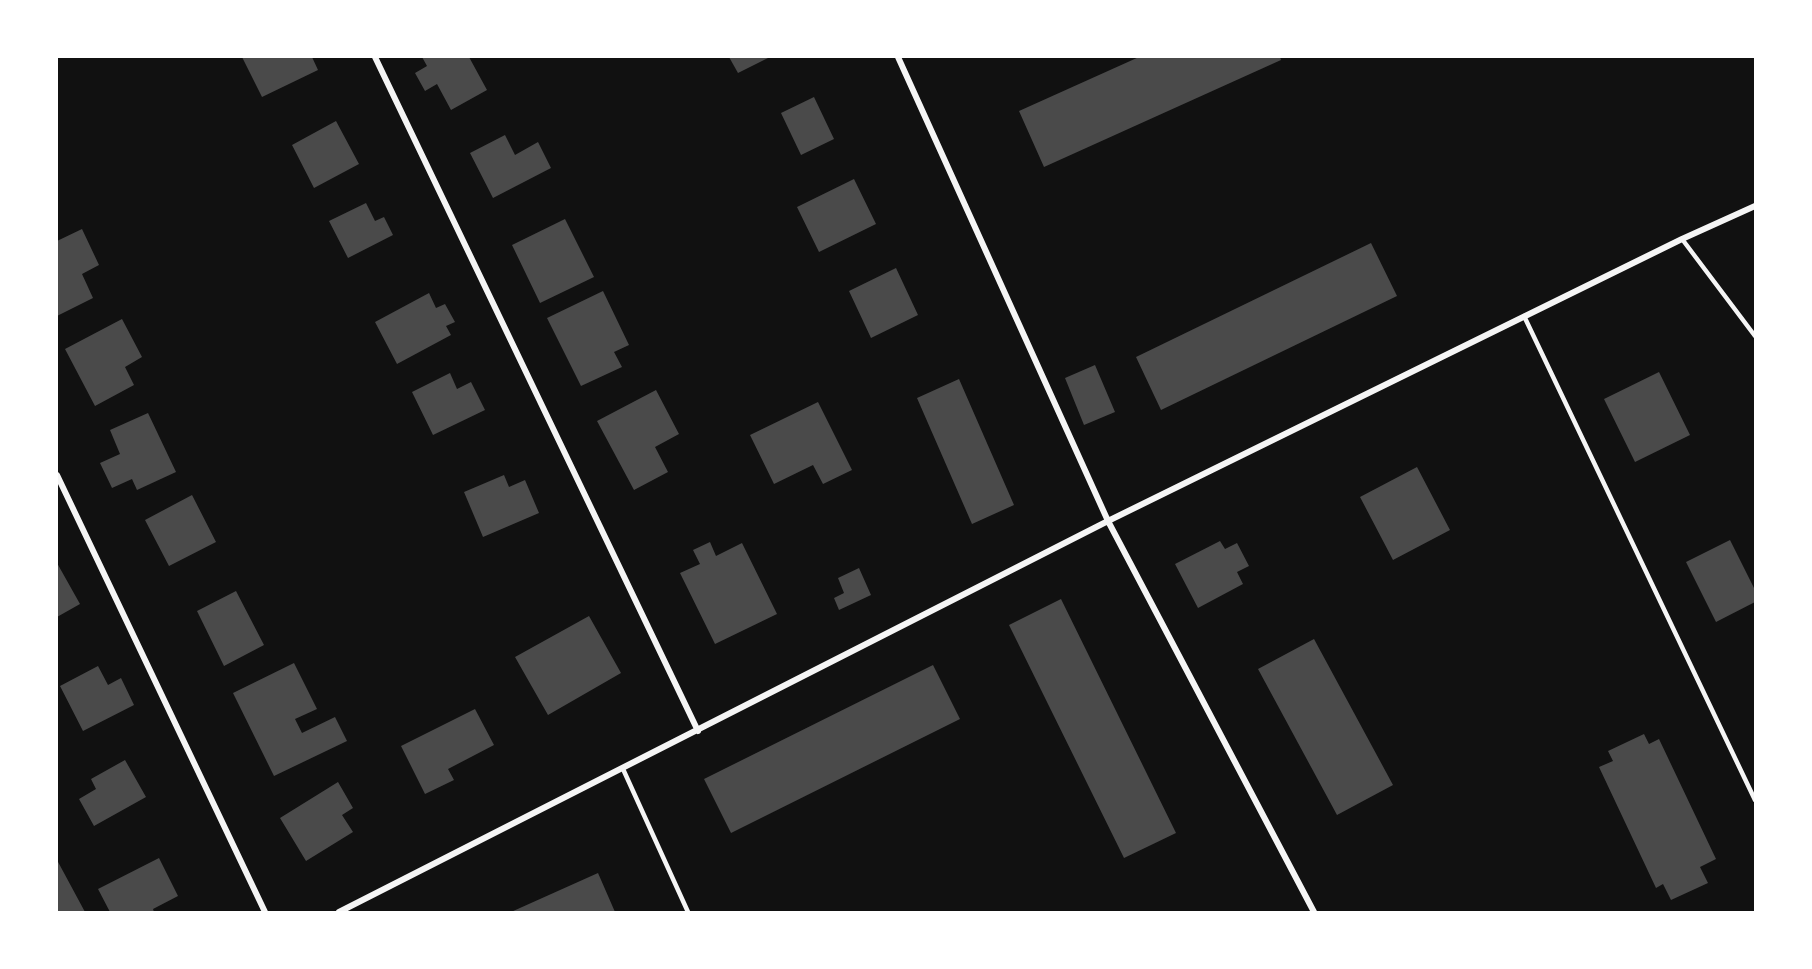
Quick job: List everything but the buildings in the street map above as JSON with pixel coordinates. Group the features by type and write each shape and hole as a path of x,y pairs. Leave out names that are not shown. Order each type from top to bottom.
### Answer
{"street":[{"path":"375,57 698,731"},
{"path":"898,57 1108,521 1314,912"},
{"path":"339,912 1108,521 1682,239 1755,206"},
{"path":"57,475 265,912"}],"lane":[{"path":"1682,239 1755,336"},
{"path":"1524,316 1755,800"},
{"path":"623,769 688,912"}]}
